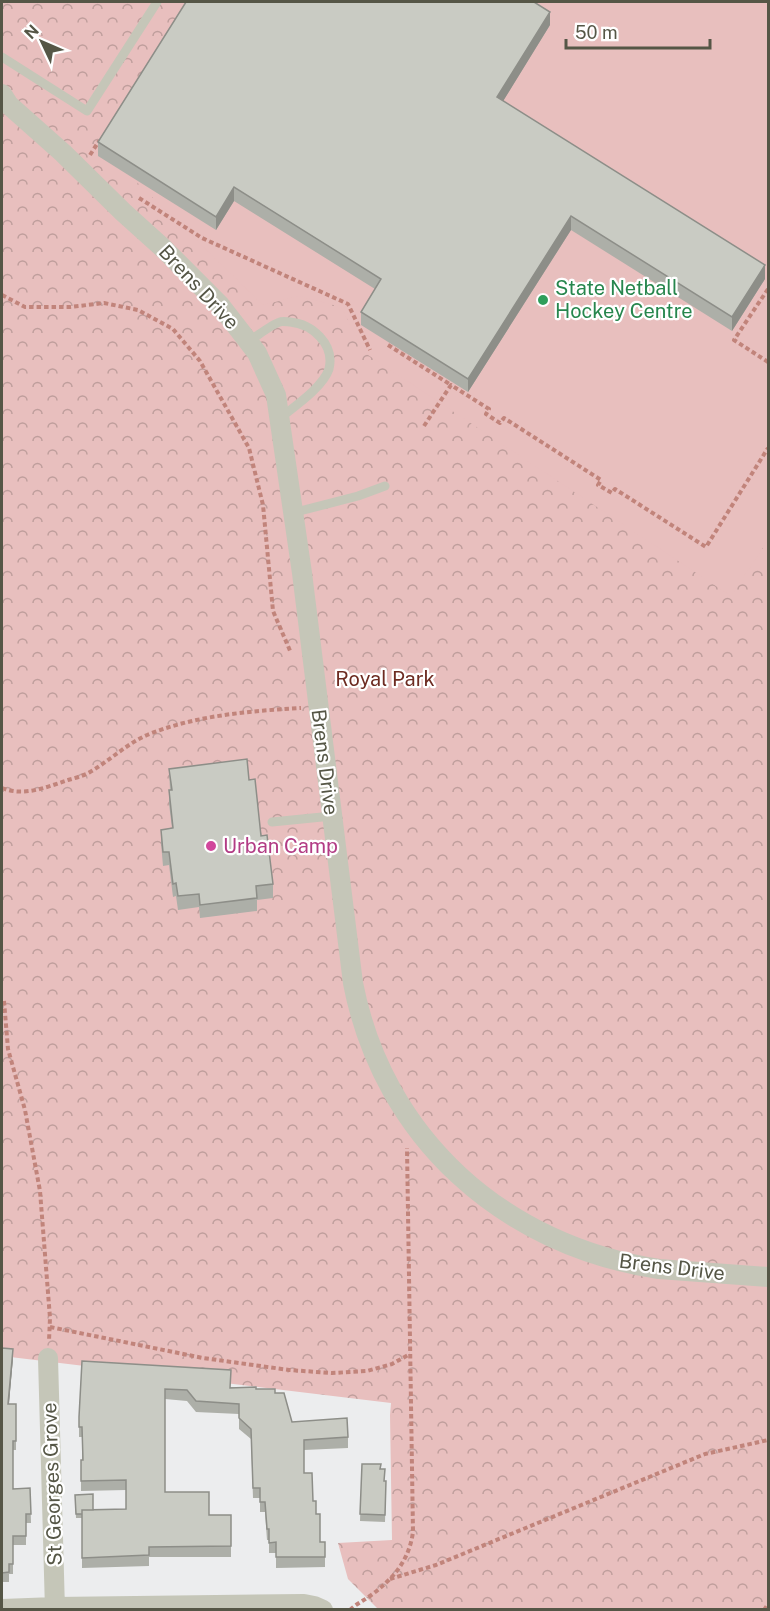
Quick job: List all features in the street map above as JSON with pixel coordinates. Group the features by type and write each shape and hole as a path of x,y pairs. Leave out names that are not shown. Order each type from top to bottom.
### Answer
{"street":[{"name":"Brens Drive","path":"2,94 9,105 63,153 220,305 257,353 276,395 302,573 353,983 365,1030 378,1063 405,1112 452,1169 475,1190 501,1210 547,1236 588,1253 626,1263 659,1269 768,1277"},
{"name":"St Georges Grove","path":"48,1358 55,1608"},
{"path":"2,1609 304,1604 323,1610"}],"lane":[{"path":"2,57 87,111 157,2"},
{"path":"249,341 281,322 301,323 318,334 325,342 330,354 328,370 314,391 279,418"},
{"path":"292,513 358,496 385,486"},
{"path":"272,822 332,816"}],"path":[{"path":"88,157 101,138"},
{"path":"130,192 202,238 348,304 370,350"},
{"path":"768,289 734,340 768,362"},
{"path":"2,295 25,307 70,307 104,303 138,310 173,329 200,361 249,448 263,506 273,611 295,662"},
{"path":"388,345 489,409 486,414 500,423 504,418 601,480 598,485 612,493 615,489 706,547 768,448"},
{"path":"424,426 451,385"},
{"path":"2,788 20,792 40,789 87,774 135,740 197,720 241,712 305,708"},
{"path":"4,1001 8,1049 25,1110 40,1191 50,1327 48,1358"},
{"path":"350,1610 390,1579 407,1558 413,1532 406,1140"},
{"path":"50,1327 202,1358 289,1370 332,1373 367,1371 392,1364 410,1354"},
{"path":"390,1579 436,1565 705,1455 768,1440"},
{"path":"764,1610 768,1604"}],"green space":[{"name":"Royal Park","path":"2,2 768,2 768,1609 378,1609 348,1579 338,1543 392,1540 391,1403 2,1356"},
{"name":"State Netball Hockey Centre","path":"207,2 768,2 768,540 731,596 365,353 341,307 299,296 263,305 110,156"}],"building":[{"path":"186,2 534,2 550,12 497,97 765,265 732,317 571,216 468,379 361,312 381,279 234,187 216,217 98,142"},
{"name":"Urban Camp","path":"247,759 249,780 255,779 261,836 267,835 273,884 256,886 257,898 200,905 199,894 178,896 176,883 173,884 169,852 163,852 161,830 173,828 169,769"},
{"path":"2,1348 13,1349 8,1404 16,1404 13,1489 30,1488 31,1514 26,1514 26,1536 13,1536 13,1564 9,1564 9,1572 2,1573"},
{"path":"82,1361 231,1370 230,1388 256,1387 256,1389 275,1389 275,1393 284,1393 292,1422 347,1418 348,1437 304,1440 304,1473 312,1473 313,1501 316,1501 316,1514 320,1514 320,1542 325,1542 325,1557 276,1557 276,1542 269,1543 265,1502 260,1502 260,1488 253,1488 251,1429 239,1418 239,1404 196,1401 187,1390 165,1389 165,1492 209,1492 209,1515 231,1515 231,1546 149,1547 149,1555 82,1558 82,1510 126,1509 126,1480 81,1481 82,1427 79,1427 79,1417"},
{"path":"362,1464 381,1464 380,1469 385,1469 385,1515 360,1514"},
{"path":"93,1494 93,1510 82,1510 82,1514 76,1514 75,1495"}],"place":[{"name":"State Netball Hockey Centre","path":"543,300"},
{"name":"Urban Camp","path":"211,846"}]}
